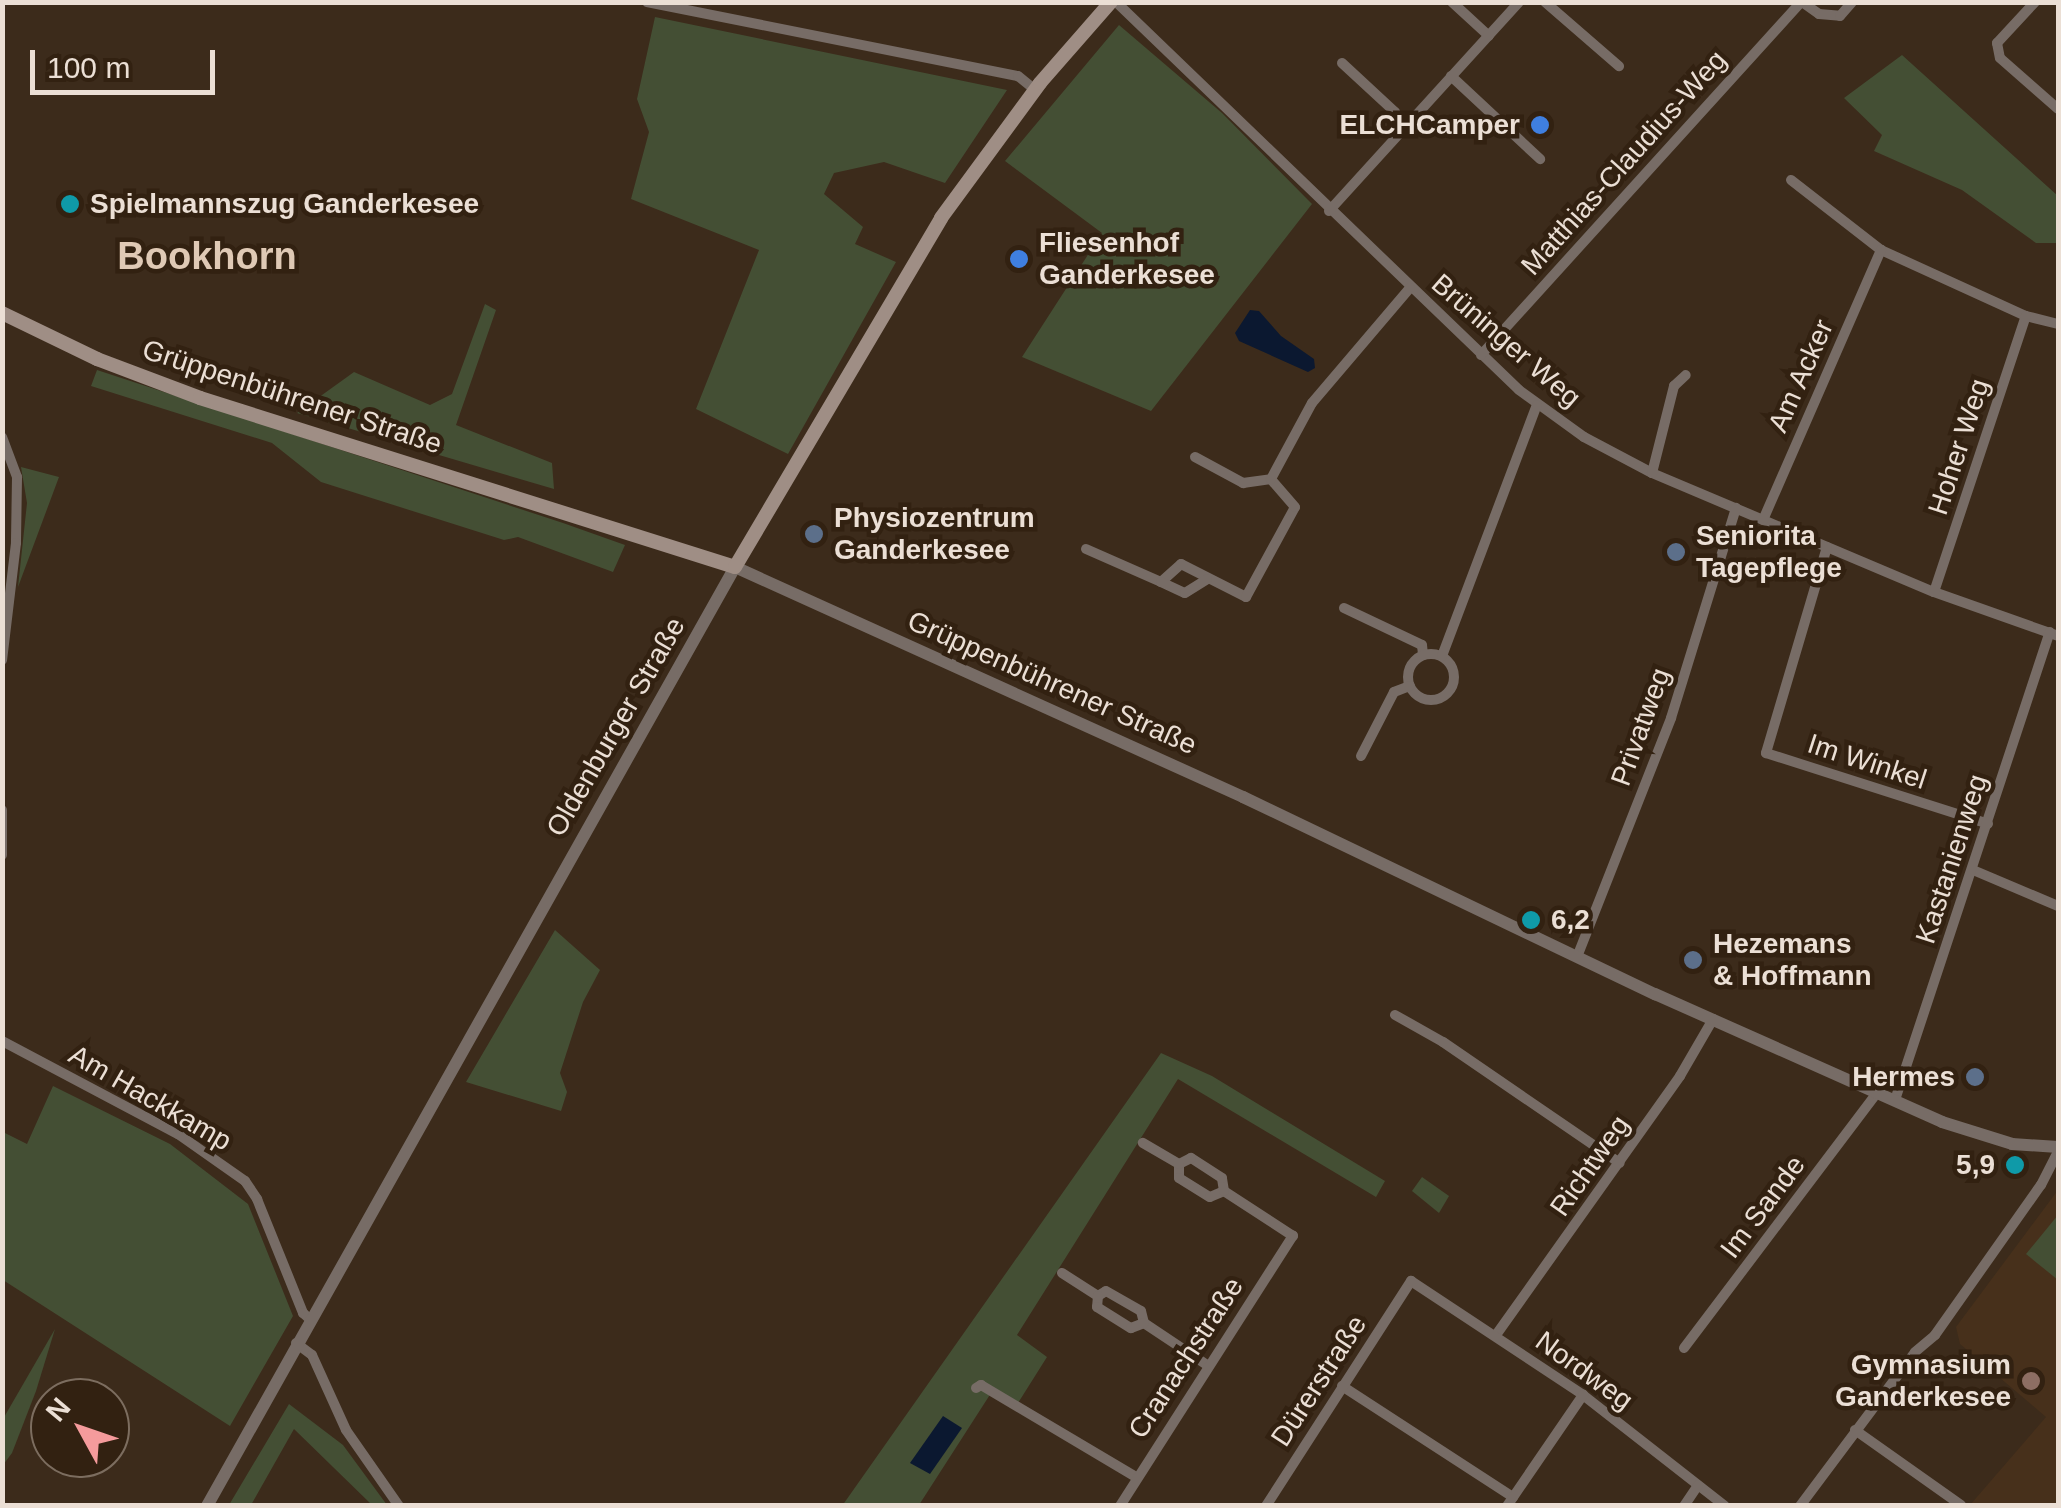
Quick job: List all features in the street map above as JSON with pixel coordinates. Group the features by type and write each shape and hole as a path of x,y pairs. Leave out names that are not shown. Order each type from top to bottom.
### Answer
{"main road":[{"name":"Oldenburger Straße","path":"735,567 934,230 1035,90 1114,2"},
{"name":"Grüppenbührener Straße","path":"2,312 97,359 200,398 735,567"}],"street":[{"path":"647,2 1018,76 1035,90"},
{"name":"Brüninger Weg","path":"1114,2 1482,355 1538,406 1584,437 1652,473 1934,592 2054,634"},
{"path":"1452,2 1489,36"},
{"path":"1329,210 1519,2"},
{"path":"1546,2 1619,66"},
{"name":"Matthias-Claudius-Weg","path":"1482,355 1802,2 1819,14 1840,16 1852,2"},
{"path":"2035,2 1997,42 2000,58 2058,108"},
{"path":"1342,63 1395,112 1417,112"},
{"path":"1451,76 1540,159"},
{"path":"1395,112 1396,135"},
{"path":"1791,180 1881,250 2026,316 2058,324"},
{"name":"Am Acker","path":"1763,520 1881,250"},
{"path":"1271,479 1312,404 1410,288"},
{"name":"Hoher Weg","path":"1934,592 2026,316"},
{"path":"1652,473 1674,386 1686,375"},
{"path":"1442,656 1538,406"},
{"path":"2,437 17,477 16,544 2,660"},
{"path":"1195,456 1244,483 1271,479"},
{"path":"1161,582 1181,564 1246,597 1296,507 1271,479"},
{"name":"Privatweg","path":"1577,957 1671,718 1736,508"},
{"name":"Im Winkel","path":"1827,547 1766,753 1988,824"},
{"path":"1086,550 1185,592 1208,580"},
{"name":"Grüppenbührener Straße","path":"735,567 1230,790 1577,957 1878,1093 1978,1136 2058,1150"},
{"name":"Oldenburger Straße","path":"206,1506 735,567"},
{"path":"1344,608 1422,645 1423,655"},
{"name":"Kastanienweg","path":"1894,1100 2054,634"},
{"path":"1423,655 1442,656 1454,674 1447,694 1426,700 1410,686 1410,667 1423,655"},
{"path":"1361,756 1394,692 1410,686"},
{"path":"2,810 2,855"},
{"path":"1973,870 2058,906"},
{"path":"1395,1015 1443,1042 1620,1163"},
{"name":"Richtweg","path":"1496,1335 1620,1163 1713,1020"},
{"name":"Am Hackkamp","path":"2,1041 178,1134 244,1181 257,1199 303,1313 310,1318"},
{"name":"Im Sande","path":"1684,1348 1878,1093"},
{"path":"1143,1142 1178,1164"},
{"path":"1800,1506 1915,1352 1935,1335 2042,1186 2058,1150"},
{"path":"1191,1158 1222,1178 1224,1192 1210,1197 1179,1178 1178,1164 1191,1158"},
{"name":"Cranachstraße","path":"1120,1506 1293,1236 1224,1192"},
{"path":"1062,1272 1098,1296"},
{"name":"Nordweg","path":"1411,1281 1582,1395 1726,1506"},
{"name":"Dürerstraße","path":"1273,1503 1342,1386 1411,1281"},
{"path":"1098,1296 1106,1291 1140,1311 1144,1323 1207,1365"},
{"path":"1098,1296 1097,1307 1131,1328 1144,1323"},
{"path":"296,1343 312,1355 346,1430 400,1506"},
{"path":"976,1388 981,1385 1136,1477"},
{"path":"1342,1386 1510,1501 1582,1395"},
{"path":"1855,1430 1962,1505"},
{"path":"1684,1506 1698,1485"}],"shaded area":[{"name":"Gymnasium Ganderkesee","path":"2058,1190 2058,1505 1970,1505 2046,1417 1960,1344 1956,1327"}],"green space":[{"path":"655,17 1007,90 945,183 884,162 834,173 824,194 863,227 855,244 896,262 788,454 696,409 759,250 631,199 649,132 637,99"},
{"path":"1119,25 1222,113 1312,204 1151,411 1022,357 1102,233 1005,161"},
{"path":"1902,55 2058,196 2058,243 2036,243 1962,190 1874,151 1882,135 1844,98"},
{"path":"485,304 496,310 456,425 552,463 554,489 297,413 354,372 430,405 452,394"},
{"path":"97,370 625,545 613,572 518,537 504,540 321,482 272,443 91,386"},
{"path":"21,467 59,477 18,587 27,503"},
{"path":"555,930 600,970 583,1002 560,1073 567,1092 561,1111 466,1082"},
{"path":"1161,1053 1212,1076 1385,1181 1376,1197 1178,1079 1017,1335 1047,1357 1018,1403 993,1390 919,1505 842,1506"},
{"path":"53,1086 170,1144 248,1204 293,1316 230,1426 3,1280 3,1132 27,1144"},
{"path":"1422,1177 1449,1196 1439,1213 1412,1191"},
{"path":"2058,1215 2058,1280 2026,1254"},
{"path":"55,1329 40,1378 30,1378 30,1406 12,1453 3,1465 3,1419"},
{"path":"289,1404 343,1445 387,1505 372,1505 294,1429 251,1505 229,1505"}],"water":[{"path":"1250,310 1259,311 1281,336 1314,359 1315,368 1308,372 1239,341 1235,333"},
{"path":"943,1416 962,1428 930,1474 910,1463"}],"place":[{"name":"ELCHCamper","path":"1540,125"},
{"name":"Spielmannszug Ganderkesee","path":"70,204"},
{"name":"Fliesenhof Ganderkesee","path":"1019,259"},
{"name":"Physiozentrum Ganderkesee","path":"814,534"},
{"name":"Seniorita Tagepflege","path":"1676,552"},
{"name":"6,2","path":"1531,920"},
{"name":"Hezemans & Hoffmann","path":"1693,960"},
{"name":"Hermes","path":"1975,1077"},
{"name":"5,9","path":"2015,1165"},
{"name":"Gymnasium Ganderkesee","path":"2031,1381"}],"district":[{"name":"Bookhorn","path":"207,257"}]}
